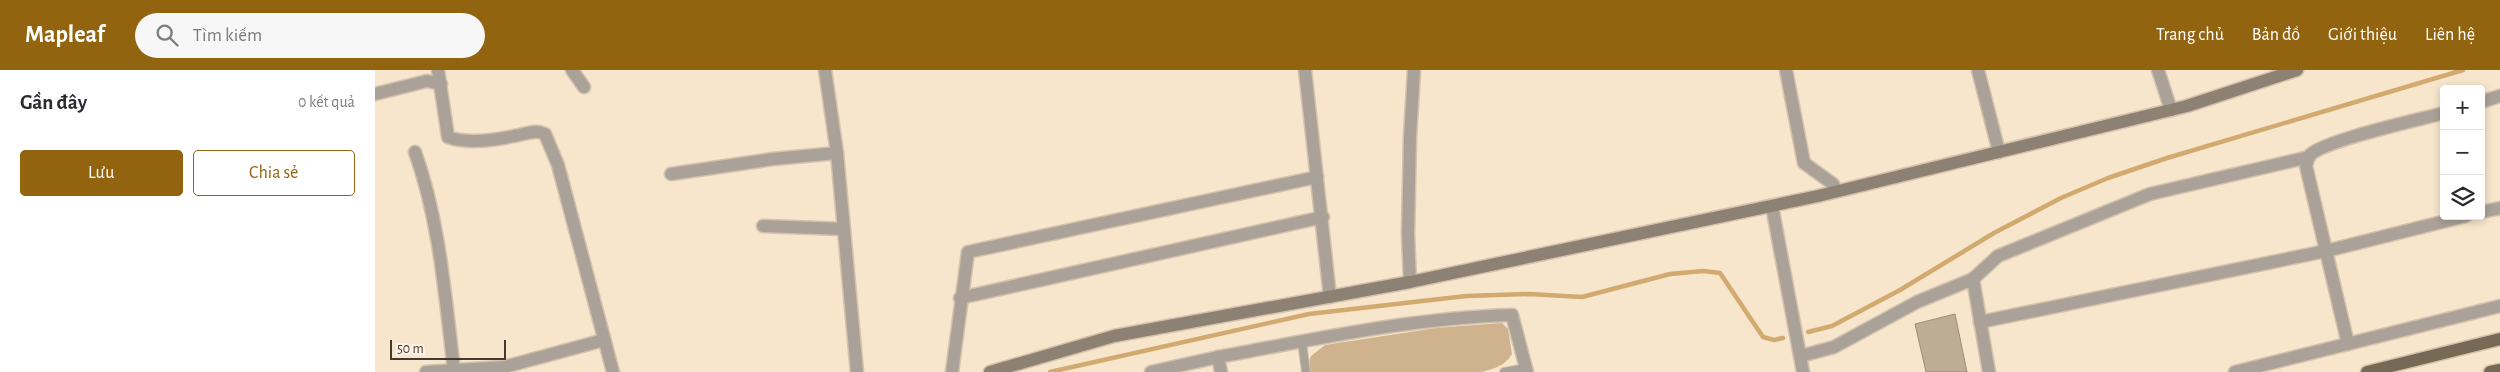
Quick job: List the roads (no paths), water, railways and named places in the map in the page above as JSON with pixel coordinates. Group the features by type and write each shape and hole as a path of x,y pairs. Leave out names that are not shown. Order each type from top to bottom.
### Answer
{"main road":[{"path":"2367,372 2500,339"},
{"path":"2490,372 2500,370"}],"street":[{"path":"438,70 447,137 458,141 513,137 536,130 545,134 558,165 613,372"},
{"path":"572,70 584,87"},
{"path":"825,70 837,153 857,372"},
{"path":"1305,70 1323,217 1330,297"},
{"path":"1410,282 1408,234 1409,146 1414,70"},
{"path":"1786,70 1804,163 1833,184 1836,191"},
{"path":"1978,70 1999,152"},
{"path":"2159,70 2171,110"},
{"path":"990,372 1114,336 1410,282 1773,206 2171,110 2288,71"},
{"path":"375,94 427,81 441,84"},
{"path":"2485,101 2500,96"},
{"path":"1801,356 1834,347 1917,302 1973,279 1998,256 2150,194 2309,157 2318,150 2339,141 2440,113"},
{"path":"415,152 426,183 436,228 454,370"},
{"path":"671,174 773,159 837,153"},
{"path":"2309,157 2306,166 2348,344"},
{"path":"952,372 960,298 968,252 1317,177"},
{"path":"1773,206 1803,372"},
{"path":"2485,211 2500,208"},
{"path":"960,298 1323,217"},
{"path":"1980,322 2326,251 2450,220"},
{"path":"763,226 844,229"},
{"path":"1973,279 1989,372"},
{"path":"2235,372 2500,306"},
{"path":"1151,372 1217,357 1406,322 1512,315 1526,370"},
{"path":"426,372 504,367 604,340"},
{"path":"1217,357 1221,372"}],"lane":[{"path":"1302,342 1306,372"},
{"path":"1504,372 1526,370"}],"waterway":[{"path":"1808,332 1832,326 1900,290 1994,233 2061,198 2108,178 2167,158 2463,70"},
{"path":"1050,372 1309,314 1466,296 1529,294 1582,297 1670,274 1703,271 1720,273 1763,337 1774,340 1783,338"}]}
